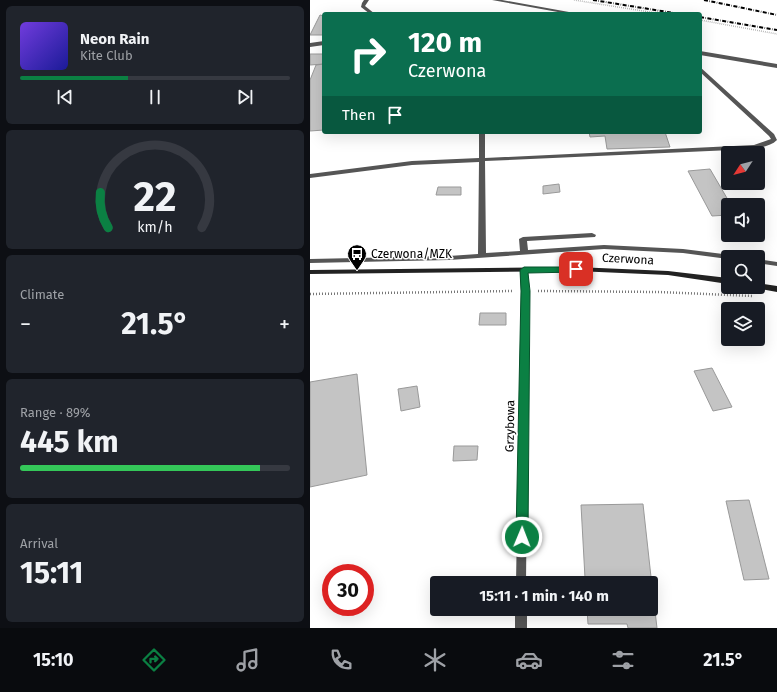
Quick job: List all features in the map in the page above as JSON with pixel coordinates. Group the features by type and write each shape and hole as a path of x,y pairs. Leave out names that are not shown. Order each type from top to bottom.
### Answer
{"main road":[{"name":"Czerwona","path":"310,272 407,270 613,270 721,280"},
{"path":"765,287 777,289"}],"street":[{"path":"368,0 363,6 370,12"},
{"path":"494,0 566,12"},
{"path":"310,45 322,43"},
{"path":"702,53 777,66"},
{"path":"310,176 412,163 754,147 776,140 702,72"},
{"path":"482,134 482,255"},
{"path":"524,252 523,239 592,235"},
{"path":"310,261 449,258 604,247 683,251 721,256"},
{"path":"765,262 777,264"},
{"name":"Grzybowa","path":"521,576 524,270"},
{"path":"521,616 521,628"}],"path":[{"path":"574,0 649,12"},
{"path":"702,20 777,34"},
{"path":"310,294 525,291 659,292 757,296"}],"building":[{"path":"320,15 322,16 322,35 310,35"},
{"path":"310,54 322,54 322,64 310,65"},
{"path":"322,64 322,130 310,131 310,80 316,65"},
{"path":"589,134 666,134 670,147 607,149 605,136 590,137"},
{"path":"710,169 727,198 721,198 721,215 712,216 688,171"},
{"path":"559,184 560,192 543,194 543,186"},
{"path":"438,187 461,187 461,195 436,195"},
{"path":"480,313 506,313 506,325 479,325"},
{"path":"712,368 732,407 713,411 694,371"},
{"path":"357,374 367,475 310,487 310,382"},
{"path":"417,386 420,407 401,411 398,389"},
{"path":"454,446 478,446 477,460 453,461"},
{"path":"749,500 769,579 744,580 726,501"},
{"path":"643,504 651,576 585,576 581,505"},
{"path":"587,616 656,616 657,628 628,628 627,624 588,624"}],"railway":[{"path":"593,0 668,12"},
{"path":"704,0 777,15"},
{"path":"702,17 777,30"}],"place":[{"name":"Czerwona/MZK","path":"357,271"}],"route":[{"path":"522,537 524,270 576,269"}]}
